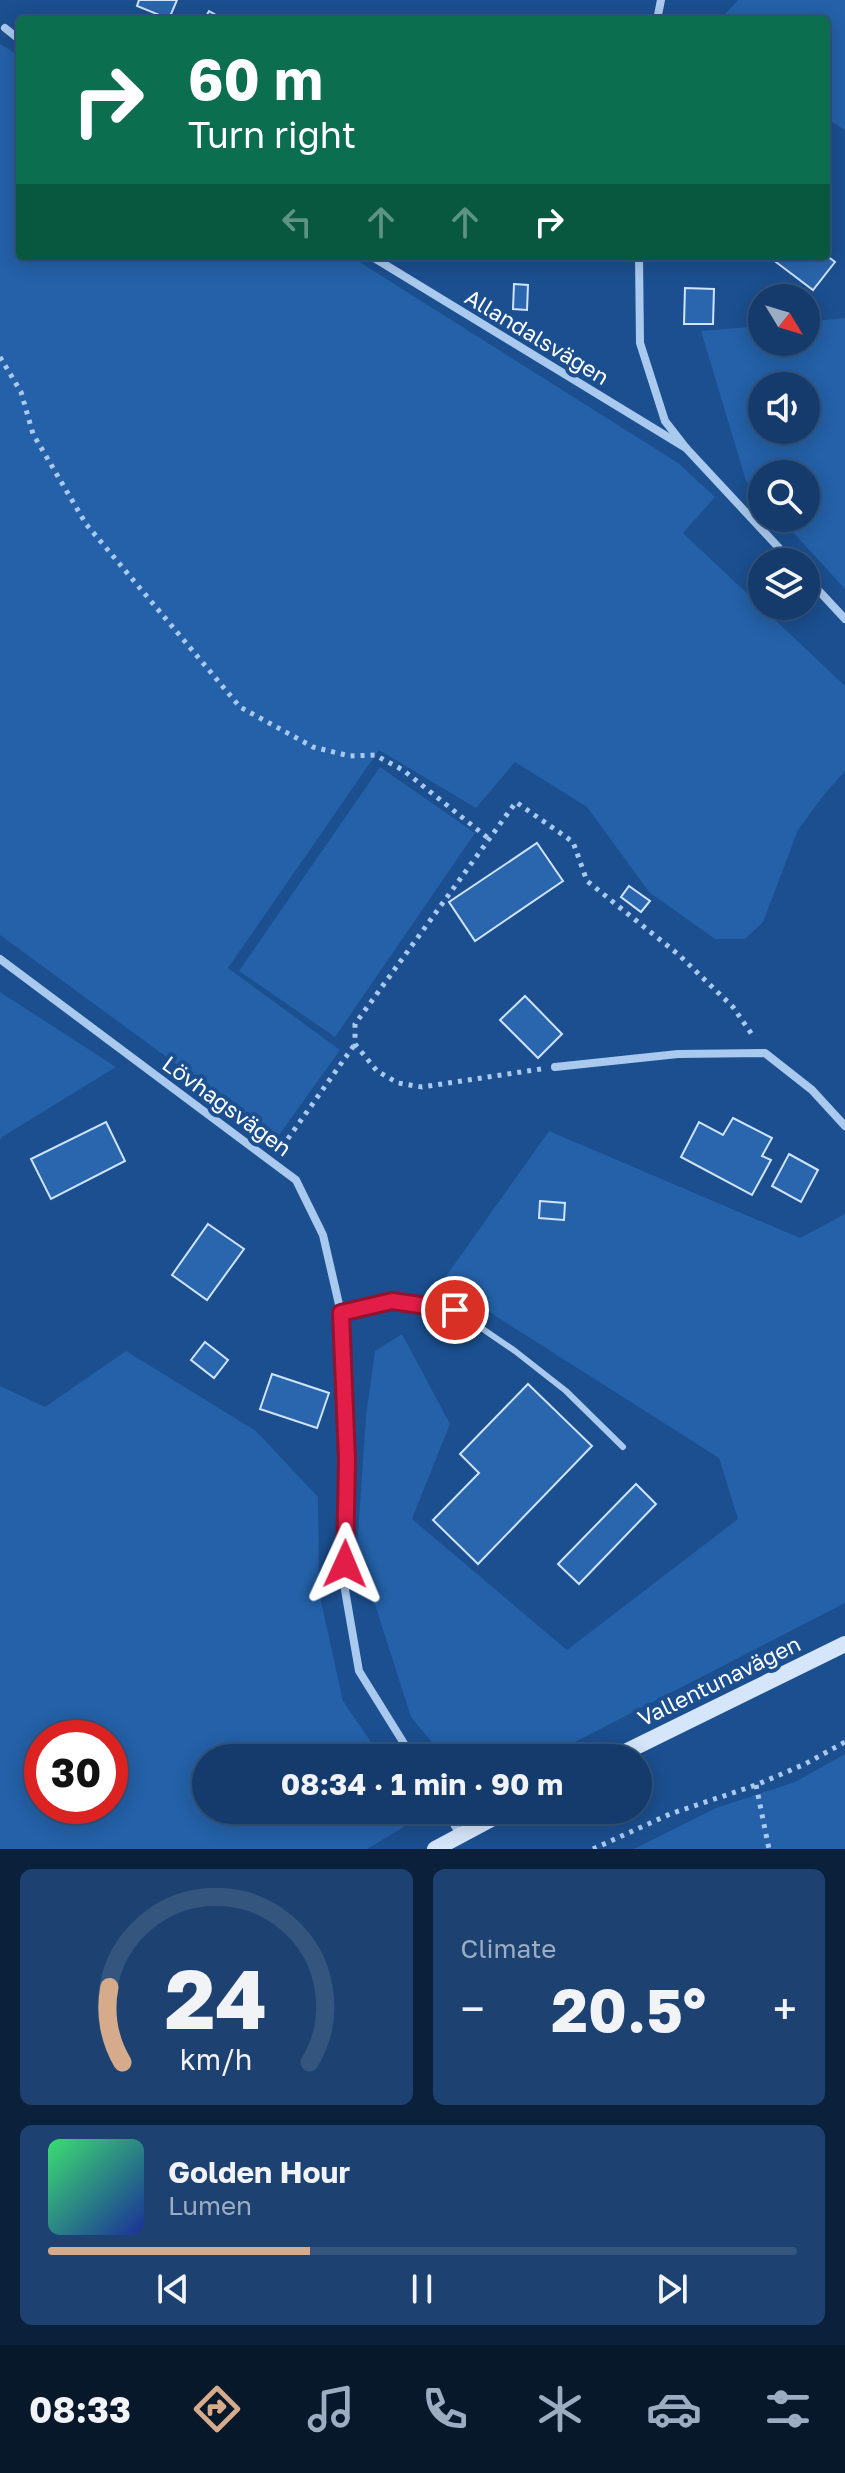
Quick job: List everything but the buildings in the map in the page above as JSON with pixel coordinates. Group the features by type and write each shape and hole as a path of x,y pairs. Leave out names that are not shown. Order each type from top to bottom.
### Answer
{"main road":[{"name":"Vallentunavägen","path":"641,1744 845,1644"},
{"path":"435,1849 480,1824"}],"street":[{"path":"5,28 16,37"},
{"name":"Allandalsvägen","path":"378,260 686,448"},
{"name":"Allandalsvägen","path":"639,260 640,343 665,421 686,448 779,548"},
{"path":"820,592 845,619"},
{"name":"Lövhagsvägen","path":"0,959 296,1180 323,1235 341,1313 347,1460 345,1590 359,1671 404,1744"},
{"path":"555,1067 678,1054 765,1053 812,1090 845,1126"},
{"path":"454,1824 460,1834"}],"lane":[{"path":"341,1313 392,1301 455,1310 566,1391 623,1447"}],"path":[{"path":"0,357 21,392 33,434 86,524 240,707 313,747 350,756 375,755 403,770 488,838"},
{"path":"273,1160 355,1044 355,1024 516,802 573,842 587,881 679,955 733,1007 765,1053"},
{"path":"355,1044 377,1071 398,1083 422,1087 555,1067"},
{"path":"593,1849 670,1814 756,1785 805,1764 845,1742"},
{"path":"756,1785 769,1849"}],"shaded area":[{"path":"738,0 845,0 845,130 830,121 830,16 724,16"},
{"path":"0,44 16,54 16,260 356,260 678,463 715,497 683,533 748,594 748,620 775,620 845,686 845,771 798,830 763,922 745,939 715,939 649,892 587,807 515,762 476,808 379,750 228,968 340,1050 277,1138 0,935"},
{"path":"845,318 845,589 820,562 820,548 807,548 793,532 820,532 820,460 748,460 748,483 746,481 701,331 748,327 748,356 820,356 820,321"},
{"path":"380,767 475,833 335,1037 239,971"},
{"path":"0,992 116,1067 0,1141"},
{"path":"549,1131 800,1238 845,1214 845,1603 571,1744 433,1744 411,1717 357,1548 366,1416 375,1351 402,1334 450,1424 412,1519 567,1650 738,1519 719,1458 442,1282"},
{"path":"126,1351 256,1431 318,1497 319,1592 343,1701 372,1744 192,1744 192,1824 409,1824 367,1849 0,1849 0,1386 45,1407"},
{"path":"845,1754 845,1849 634,1849 716,1808 795,1782"}],"route":[{"path":"345,1564 347,1460 341,1313 392,1301 455,1310"}]}
